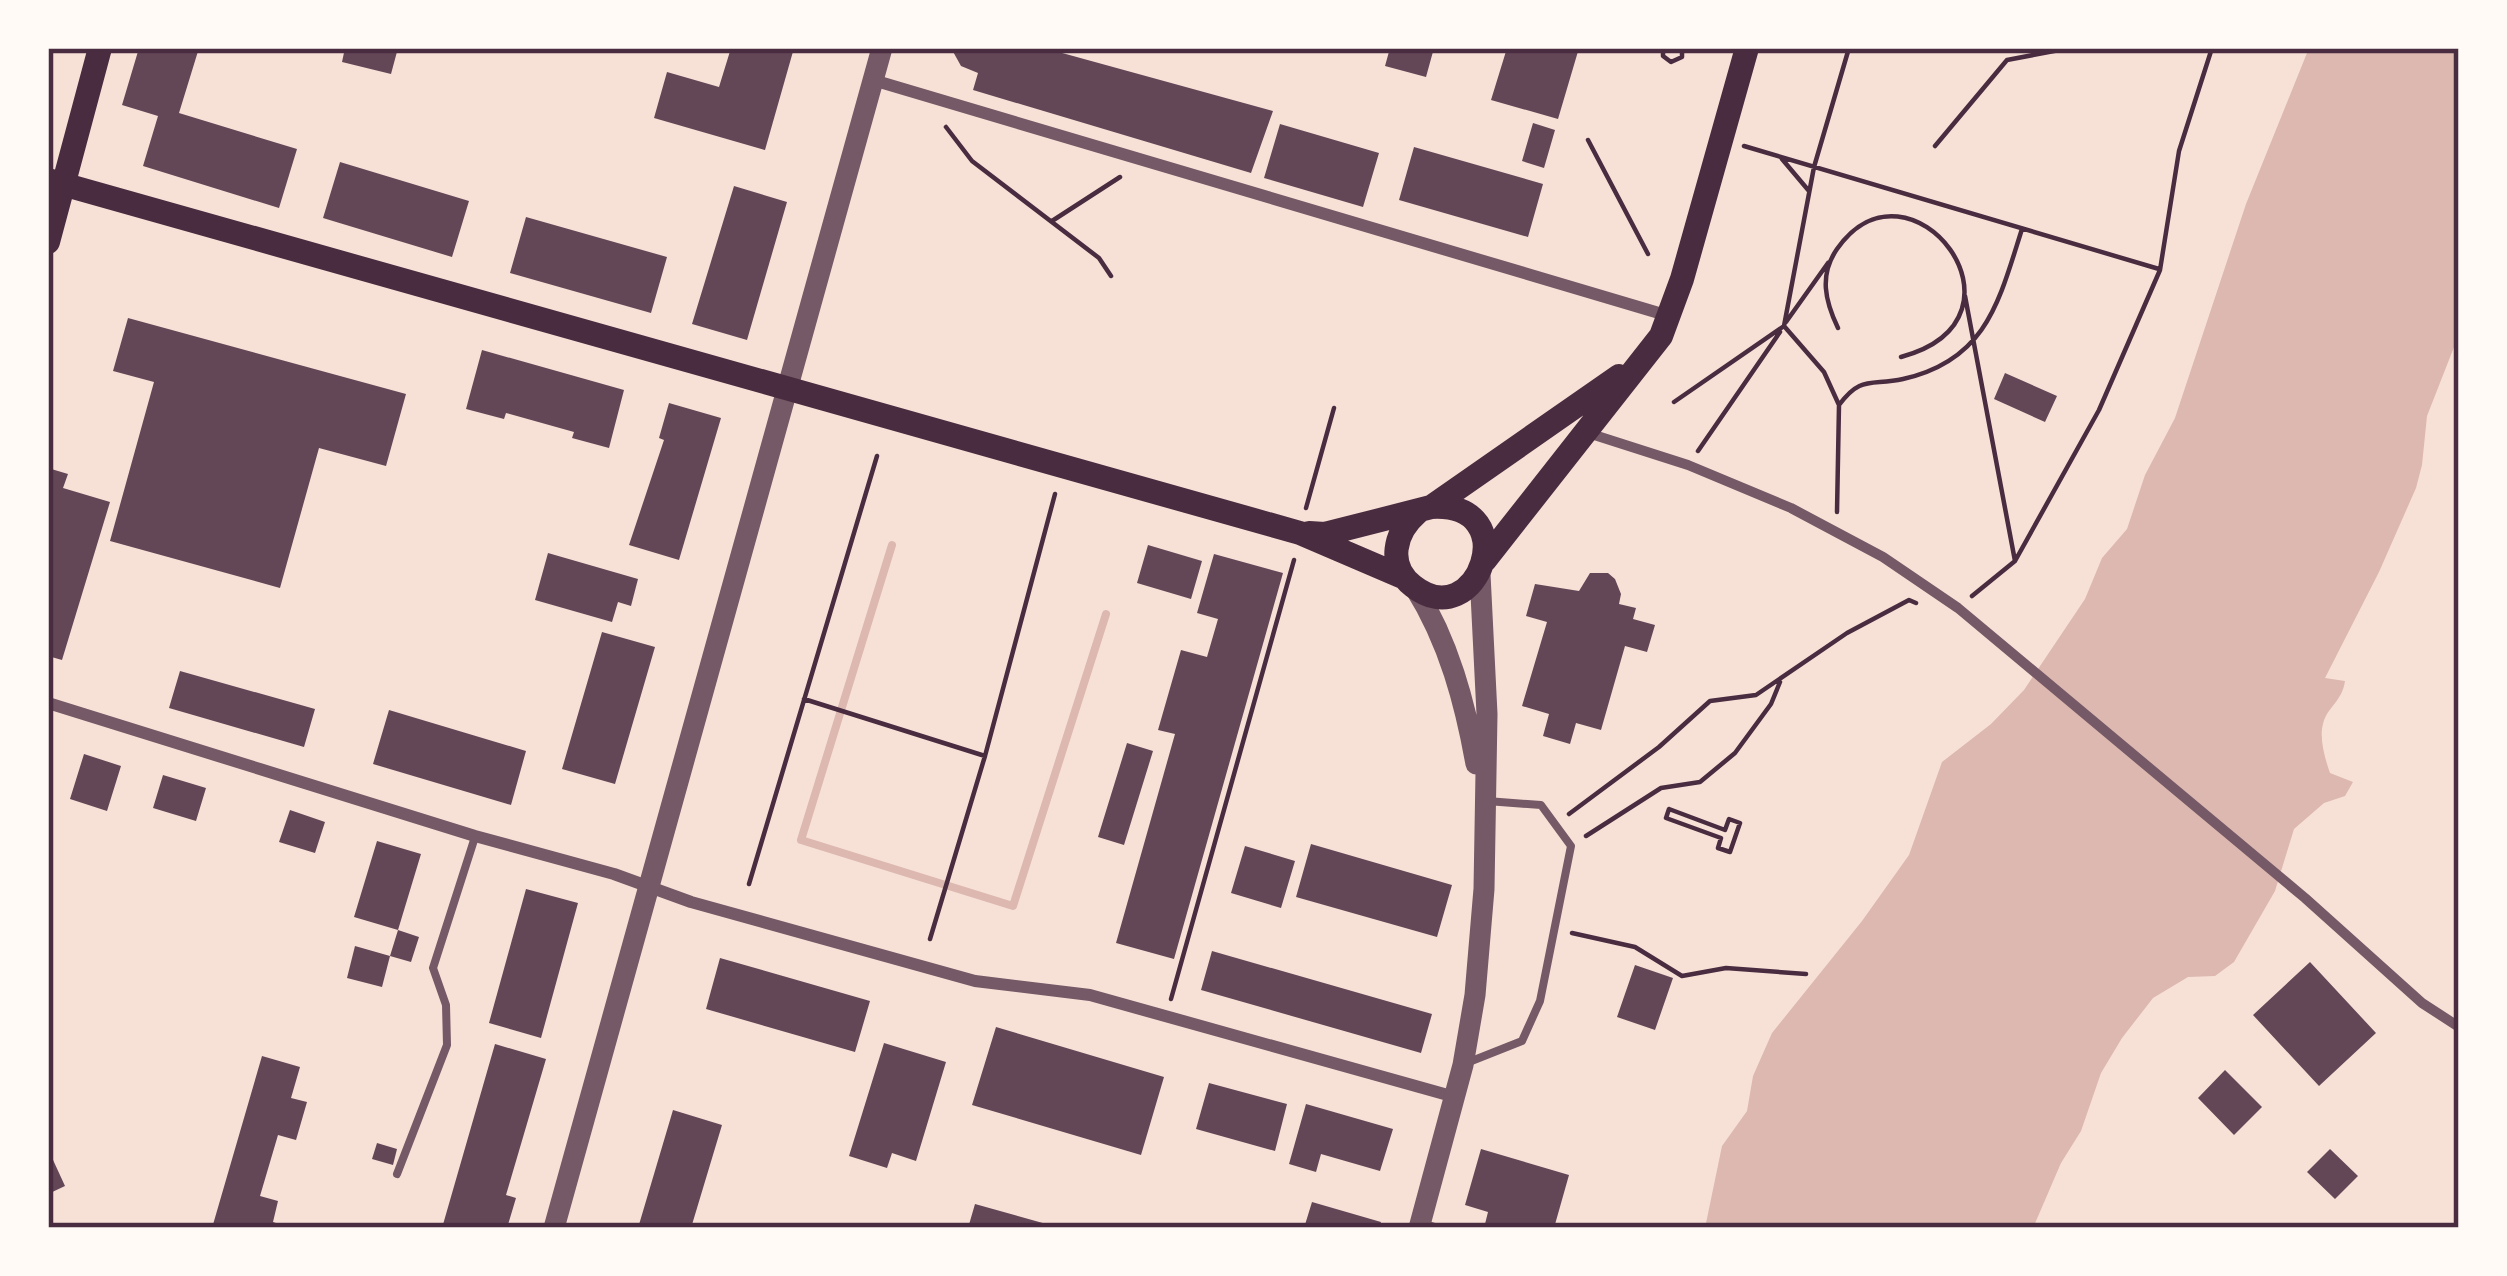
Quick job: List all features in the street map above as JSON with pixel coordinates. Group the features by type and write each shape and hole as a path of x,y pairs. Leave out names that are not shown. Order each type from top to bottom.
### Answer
{"main road":[{"path":"48,242 56,182 100,48"},
{"path":"56,182 1300,532 1443,596 1458,593 1482,567 1646,357 1670,316 1747,48"},
{"path":"1410,583 1398,565 1398,536 1424,510 1646,357"},
{"path":"1300,532 1325,534 1424,510 1460,510 1481,531 1482,567"}],"street":[{"path":"554,1228 882,48"},
{"path":"874,80 1670,316"},
{"path":"1585,432 1688,465 1791,508 1883,557 1958,608 2306,898 2422,1003 2459,1028"},
{"path":"1426,1226 1475,995 1484,889 1482,567"},
{"path":"1410,583 1431,614 1458,683 1484,800"},
{"path":"48,703 475,836 975,981 1066,990 1455,1096"}],"lane":[{"path":"1462,1065 1522,1041 1540,1001 1571,846 1540,806 1484,800"},
{"path":"397,1174 447,1045 446,1005 433,968 475,836"}],"path":[{"path":"1663,48 1663,56 1671,62 1682,57 1682,48"},
{"path":"1674,402 1784,326 1814,167 1849,48"},
{"path":"1935,146 2007,60 2070,48"},
{"path":"1958,608 2015,562 2099,410 2160,270 2179,151 2212,48"},
{"path":"946,128 972,160 1099,258 1111,276"},
{"path":"1588,140 1648,254"},
{"path":"1721,140 2160,270"},
{"path":"1781,157 1809,191"},
{"path":"1052,221 1120,177"},
{"path":"1688,465 1845,238 1865,224 1889,217 1913,220 1935,230 1952,247 1963,269 2015,562"},
{"path":"1839,405 1852,388 1865,382 1899,380 1943,368 1974,344 2000,299 2022,229"},
{"path":"1831,258 1826,294 1838,328"},
{"path":"1901,357 1924,351 1945,337 1965,293"},
{"path":"1784,326 1824,372 1839,405 1837,534"},
{"path":"1166,1016 1334,408"},
{"path":"749,884 877,456"},
{"path":"930,939 986,756 1055,494"},
{"path":"1555,824 1659,747 1710,701 1756,695 1847,633 1909,600 1929,609"},
{"path":"1571,846 1661,788 1700,782 1736,753 1772,704 1782,678"},
{"path":"805,699 986,756"},
{"path":"1669,809 1725,830 1729,819 1740,823 1730,852 1718,848 1721,838 1666,818 1669,809"},
{"path":"1554,929 1635,947 1682,976 1726,968 1806,974"}],"shaded area":[{"path":"2309,48 2459,48 2456,342 2427,416 2416,488 2325,678 2345,681 2323,724 2326,761 2330,773 2353,782 2345,796 2324,803 2294,829 2275,891 2234,962 2215,976 2188,977 2153,998 2122,1038 2101,1073 2081,1131 2061,1163 2033,1228 1705,1228 1722,1146 1747,1111 1753,1076 1772,1033 1909,855 1942,762 1991,724 2024,690 2085,599 2102,558 2127,529 2145,475 2175,418 2246,204"}],"building":[{"path":"139,48 199,48 179,113 297,149 279,208 143,166 158,116 122,105"},
{"path":"345,48 398,48 391,74 342,62"},
{"path":"731,48 794,48 765,150 654,118 667,72 719,87"},
{"path":"951,48 1044,48 1273,111 1251,173 973,90 978,73 961,66"},
{"path":"1390,48 1434,48 1426,77 1385,66"},
{"path":"1507,48 1579,48 1558,119 1491,100"},
{"path":"1533,123 1555,130 1544,168 1522,161"},
{"path":"1280,124 1379,153 1363,207 1264,178"},
{"path":"1414,147 1543,184 1528,237 1399,200"},
{"path":"340,162 469,201 452,257 323,218"},
{"path":"734,186 787,202 747,340 692,324"},
{"path":"526,217 667,257 651,313 510,273"},
{"path":"128,318 406,394 386,466 319,448 280,588 110,541 154,382 113,371"},
{"path":"482,350 624,390 609,448 572,438 574,432 506,413 504,419 466,409"},
{"path":"2005,373 2057,396 2045,422 1994,399"},
{"path":"669,403 721,418 679,560 629,545 664,440 659,438"},
{"path":"48,468 68,474 63,488 110,502 62,660 48,656"},
{"path":"1148,545 1202,561 1191,599 1137,583"},
{"path":"548,553 638,579 631,606 618,602 612,622 535,600"},
{"path":"1214,554 1283,573 1174,959 1116,943 1175,734 1158,730 1181,650 1207,657 1218,619 1197,613"},
{"path":"1590,573 1608,573 1621,594 1619,604 1636,608 1633,619 1655,625 1647,652 1625,646 1601,730 1576,723 1570,744 1543,736 1549,714 1522,706 1547,622 1526,616 1535,584 1579,591"},
{"path":"602,632 655,647 615,784 562,769"},
{"path":"180,671 315,709 304,747 169,708"},
{"path":"389,710 526,751 511,805 373,764"},
{"path":"1127,743 1153,751 1124,845 1098,837"},
{"path":"84,754 121,766 107,811 70,799"},
{"path":"163,775 206,788 196,821 153,808"},
{"path":"290,810 325,822 315,853 279,842"},
{"path":"377,841 421,854 398,930 354,917"},
{"path":"1311,844 1452,885 1437,937 1296,897"},
{"path":"1245,846 1295,861 1281,908 1231,893"},
{"path":"526,889 578,903 541,1038 489,1023"},
{"path":"398,930 419,937 411,962 390,956"},
{"path":"355,946 390,956 382,987 347,978"},
{"path":"1212,951 1432,1014 1421,1053 1201,990"},
{"path":"720,958 870,1001 855,1052 706,1009"},
{"path":"2310,962 2376,1033 2319,1086 2253,1015"},
{"path":"1635,965 1673,978 1655,1030 1617,1017"},
{"path":"996,1027 1164,1077 1141,1155 972,1105"},
{"path":"884,1043 946,1062 916,1161 892,1153 887,1168 849,1156"},
{"path":"495,1044 546,1059 506,1195 516,1198 507,1228 442,1228"},
{"path":"262,1056 300,1067 291,1098 307,1102 296,1140 278,1135 260,1196 278,1201 273,1222 290,1228 212,1228"},
{"path":"2225,1070 2262,1107 2234,1135 2198,1098"},
{"path":"1209,1083 1287,1104 1275,1151 1196,1129"},
{"path":"1306,1104 1393,1129 1380,1171 1321,1154 1316,1172 1289,1164"},
{"path":"673,1110 722,1125 691,1228 638,1228"},
{"path":"377,1143 397,1149 393,1165 372,1159"},
{"path":"48,1149 65,1186 48,1194"},
{"path":"1481,1149 1569,1175 1554,1228 1500,1228 1485,1224 1488,1212 1465,1205"},
{"path":"2330,1149 2358,1176 2335,1199 2307,1172"},
{"path":"1312,1202 1381,1222 1379,1228 1304,1228"},
{"path":"975,1204 1057,1227 1057,1228 968,1228"}],"waterway":[{"path":"892,545 801,840 1013,906 1106,614"}]}
